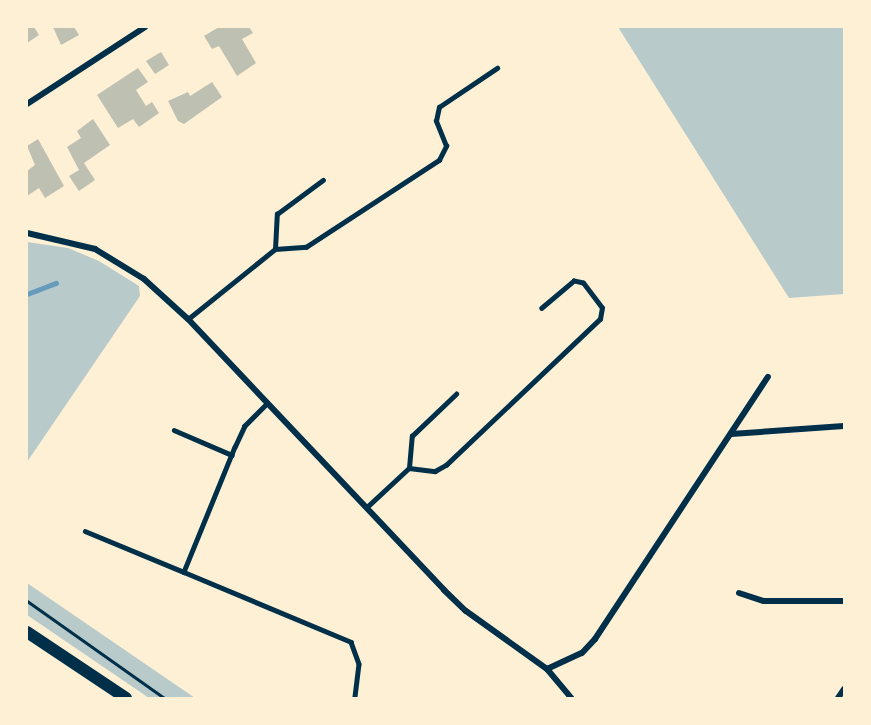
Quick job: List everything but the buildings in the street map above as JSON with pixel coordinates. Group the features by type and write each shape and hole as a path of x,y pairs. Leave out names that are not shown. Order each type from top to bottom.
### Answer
{"main road":[{"path":"27,632 126,698"}],"street":[{"path":"27,104 145,27"},
{"path":"27,233 77,242 112,257 144,279 188,319 266,405 466,611 547,669 571,698"},
{"path":"547,669 582,653 595,639 768,377"},
{"path":"731,434 844,426"},
{"path":"739,593 764,601 844,601"}],"lane":[{"path":"188,319 275,249 306,247 439,160 446,146 436,121 439,107 497,68"},
{"path":"275,249 278,214 323,180"},
{"path":"409,468 435,471 446,465 600,319 602,308 583,283 574,281 542,308"},
{"path":"367,507 409,468 412,436 456,394"},
{"path":"184,572 231,455 246,426 266,405"},
{"path":"174,430 231,455"},
{"path":"85,531 351,642 359,664 356,698"}],"path":[{"path":"27,601 164,698"}],"shaded area":[{"path":"618,27 844,27 844,294 789,298"},
{"path":"27,242 68,248 99,261 139,286 140,296 27,462"},
{"path":"27,583 195,698 149,698 27,615"}],"waterway":[{"path":"27,294 56,283"}]}
